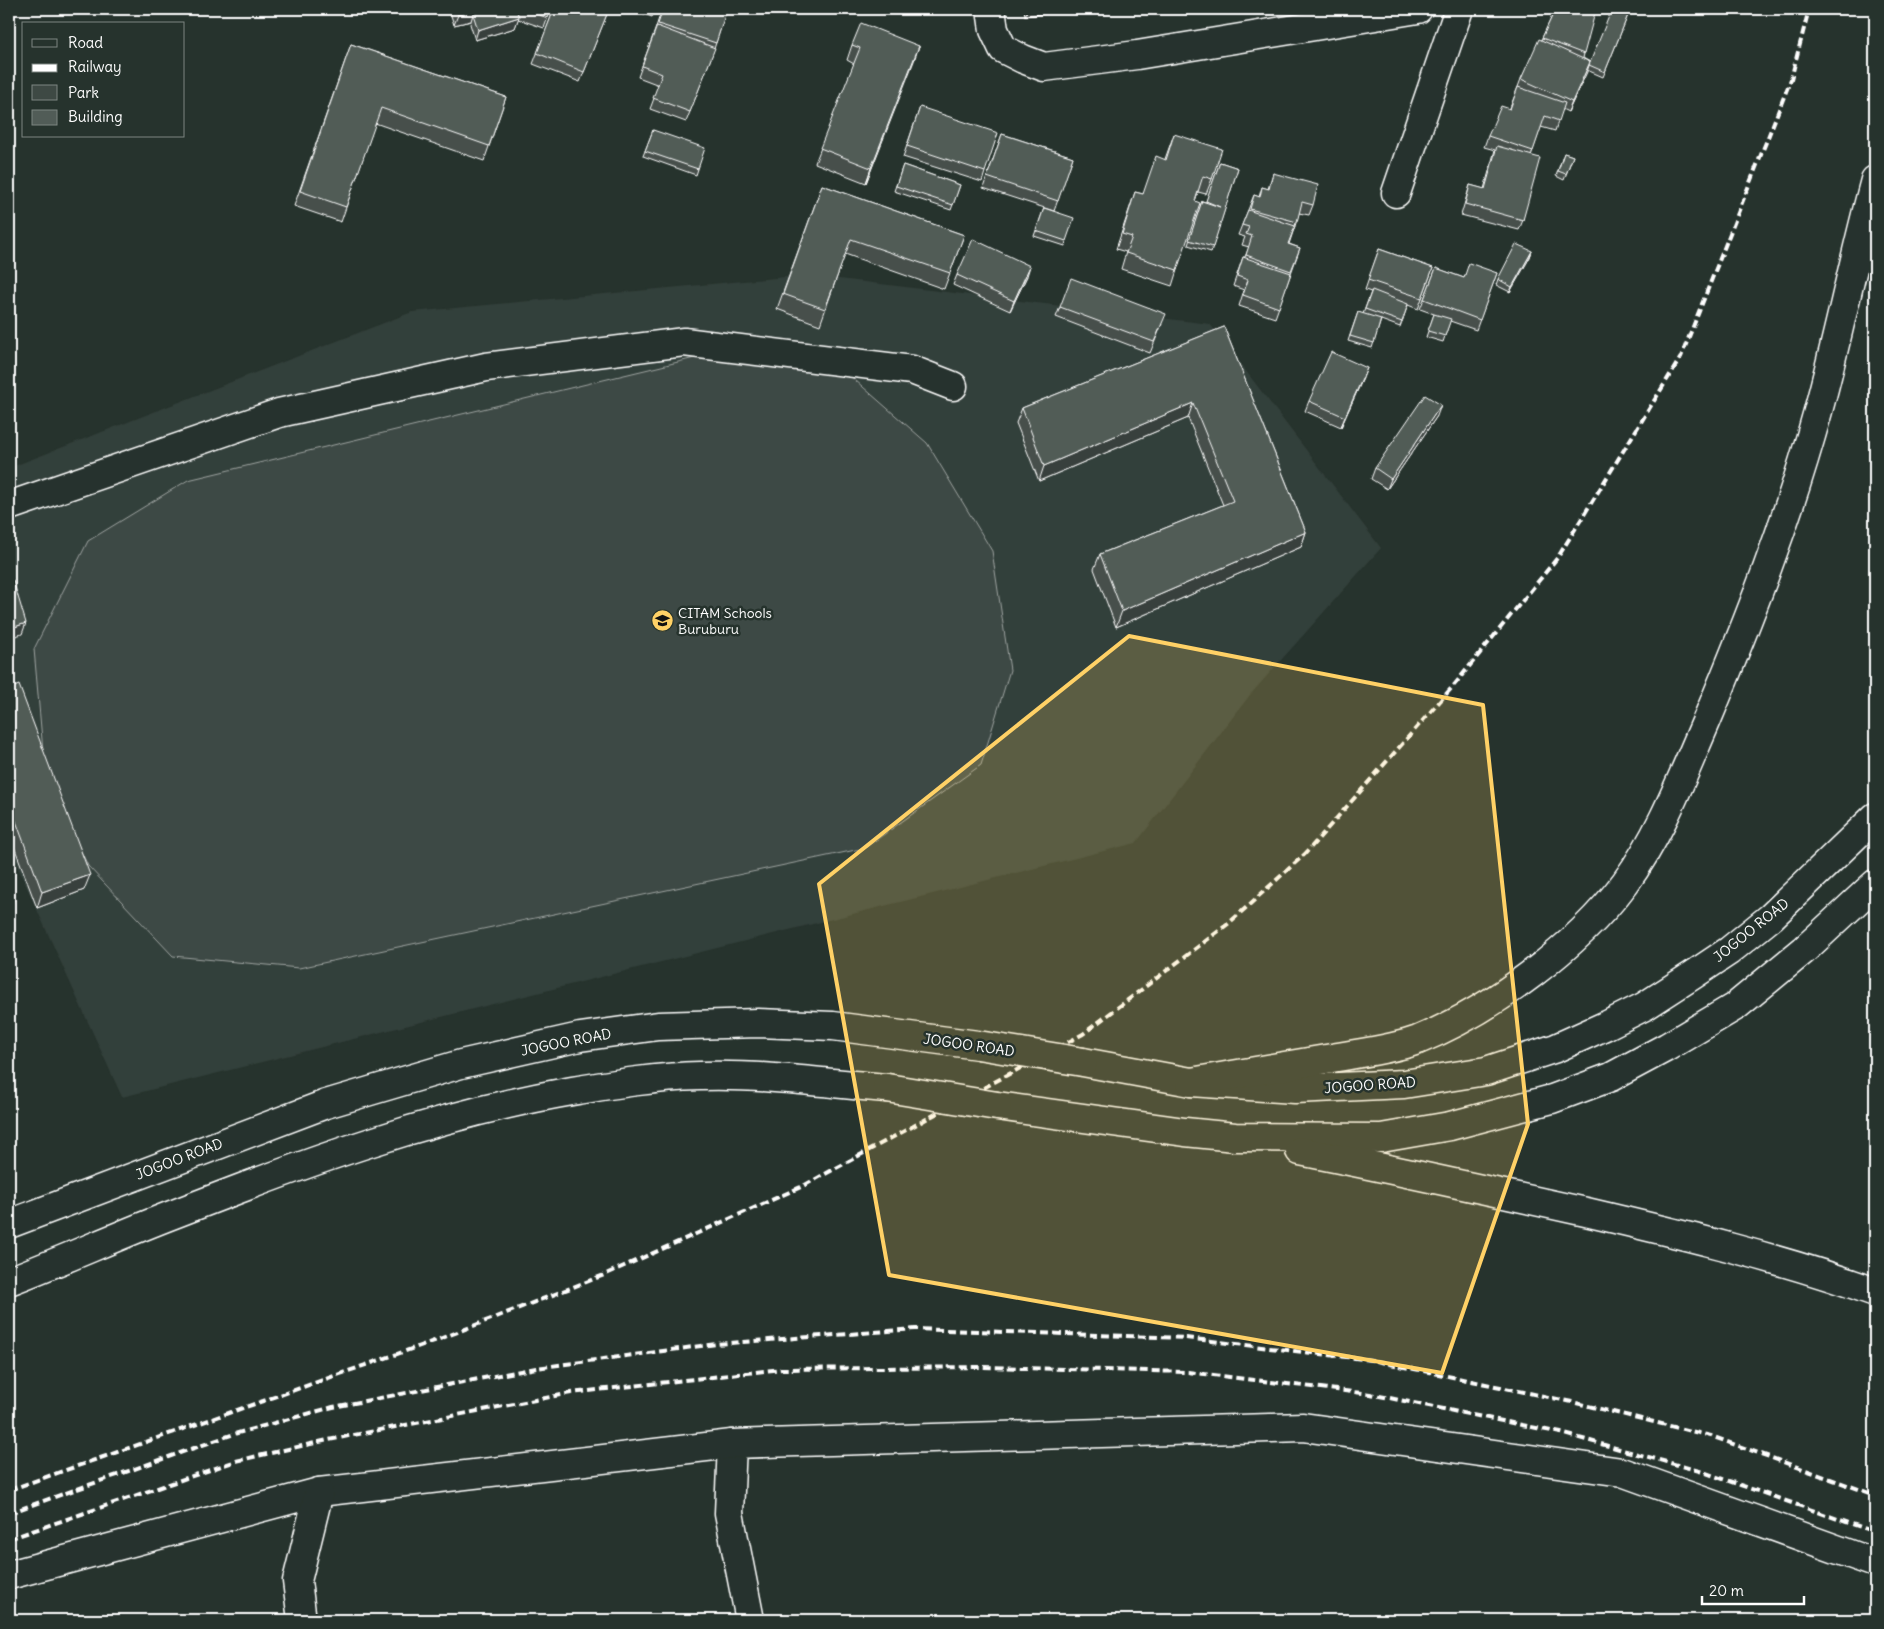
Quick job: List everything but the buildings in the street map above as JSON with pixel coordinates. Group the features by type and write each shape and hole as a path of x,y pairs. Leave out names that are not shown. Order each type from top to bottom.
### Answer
{"main road":[{"path":"991,9 994,30 1003,48 1023,59 1044,67 1147,54 1418,9"},
{"path":"1396,193 1459,9"},
{"path":"1191,1082 1368,1052 1416,1041 1457,1021 1502,995 1574,939 1624,884 1661,827 1722,683 1770,561 1818,412 1862,226 1875,180"},
{"path":"9,506 278,413 486,367 684,342 912,370 953,386"},
{"name":"JOGOO ROAD","path":"9,1224 326,1104 461,1064 580,1037 658,1026 758,1023 832,1026 978,1045 1191,1082 1295,1088 1404,1084 1486,1071 1556,1048 1645,1006 1729,951 1771,917 1875,817"},
{"path":"9,1281 174,1214 390,1135 429,1123 526,1099 616,1083 700,1076 768,1078 887,1088 997,1106 1235,1137 1381,1138 1450,1126 1552,1099 1611,1077 1667,1047 1736,1006 1804,950 1875,884"},
{"path":"1235,1137 1466,1185 1683,1234 1832,1276 1875,1292"},
{"path":"9,1575 319,1492 732,1444 1303,1426 1622,1472 1875,1563"},
{"path":"732,1444 729,1513 750,1620"},
{"path":"302,1620 297,1581 319,1492"}],"highlighted area":[{"path":"1129,636 1483,705 1528,1124 1442,1373 889,1275 819,884"}],"shaded area":[{"name":"CITAM Schools Buruburu","path":"807,275 1210,324 1381,548 1250,695 1136,843 122,1097 9,848 9,468 412,312"}],"green space":[{"path":"703,356 839,366 927,443 992,551 1010,670 981,765 865,848 299,968 173,956 88,866 45,774 34,649 88,541 188,480"}],"railway":[{"path":"9,1490 437,1340 604,1275 803,1186 1083,1034 1228,924 1305,854 1455,684 1558,557 1681,357 1791,79 1809,9"},
{"path":"9,1513 234,1434 333,1407 536,1368 716,1344 915,1329 1186,1338 1371,1360 1572,1402 1711,1436 1875,1495"},
{"path":"9,1539 236,1461 328,1440 571,1393 782,1369 983,1367 1188,1372 1370,1394 1561,1433 1703,1472 1875,1532"}],"place":[{"name":"CITAM Schools Buruburu","path":"662,621"}]}
